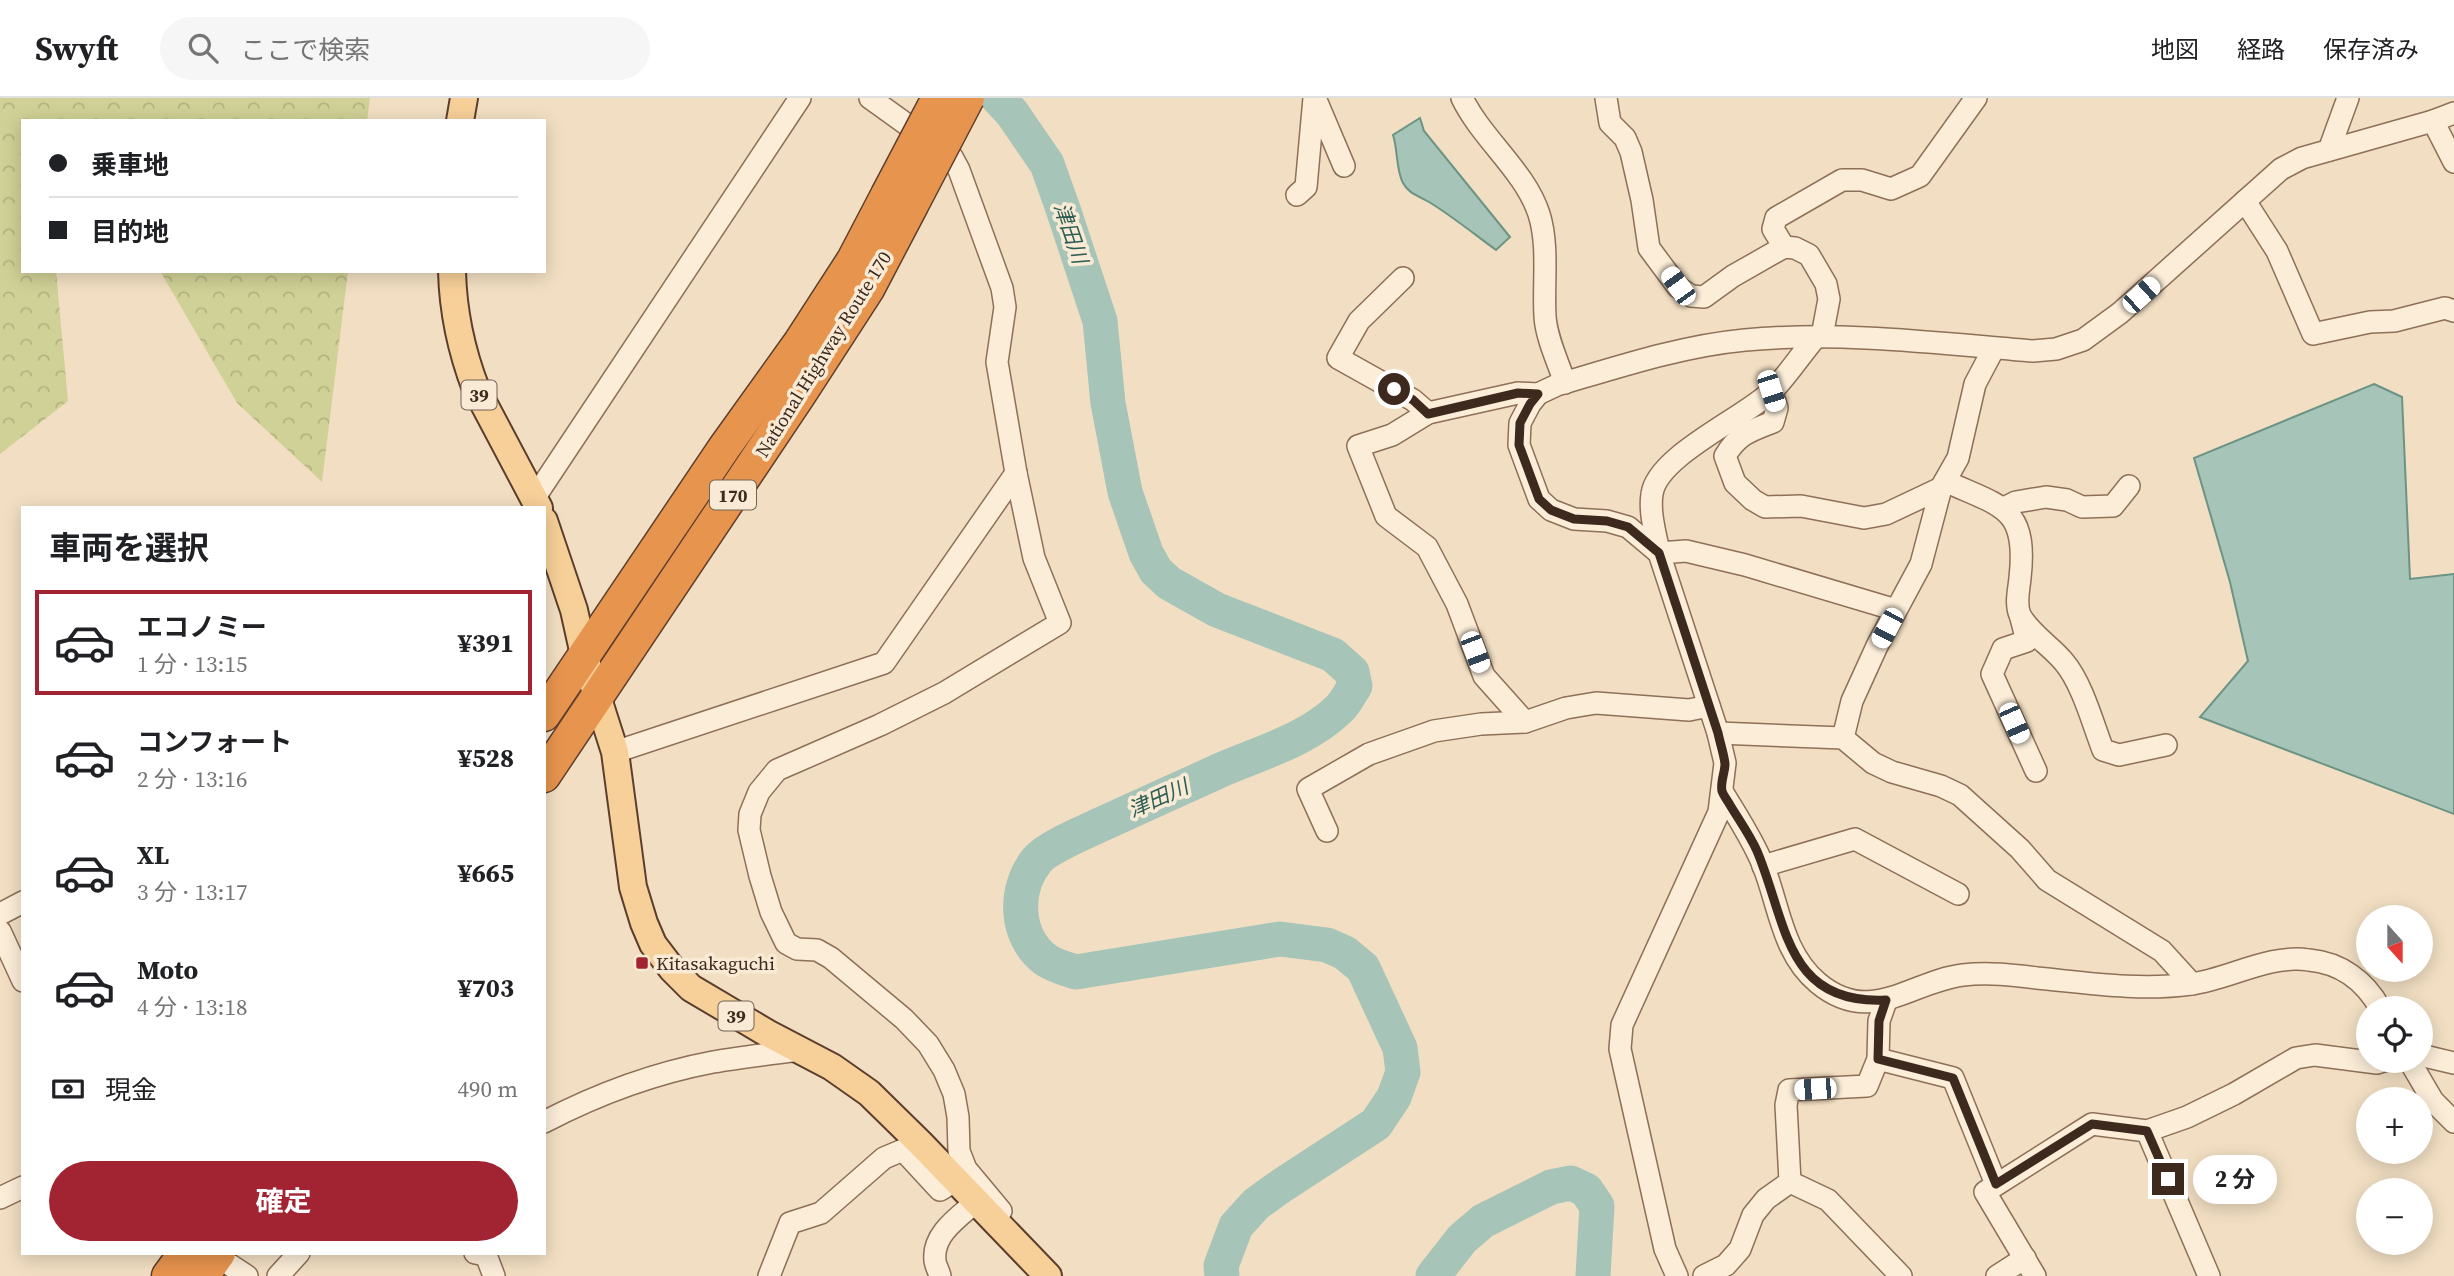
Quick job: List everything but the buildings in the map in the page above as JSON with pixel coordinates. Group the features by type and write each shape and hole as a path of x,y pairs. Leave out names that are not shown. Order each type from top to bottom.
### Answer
{"highway":[{"name":"National Highway Route 170","path":"546,773 868,289 939,98"},
{"name":"National Highway Route 170","path":"546,712 717,459 800,342 853,260 899,201 968,98"},
{"path":"168,1276 184,1255"}],"main road":[{"path":"460,119 464,98"},
{"name":"39","path":"452,273 457,331 468,369 538,506"},
{"name":"39","path":"546,528 574,610 584,655 615,752 633,887 653,944 691,988 755,1027 832,1067 869,1093 1048,1276"}],"street":[{"path":"540,506 800,98"},
{"path":"870,98 952,157 1002,288 1004,307 997,362 1016,473 1034,558 1060,623 944,694 777,771 759,792 750,814 749,830 771,912 786,943 797,949 817,950 831,958 904,1019 931,1048 954,1094 958,1117 958,1151 966,1169 1003,1212 1005,1230"},
{"path":"1315,98 1344,166"},
{"path":"1297,195 1306,187 1315,98"},
{"path":"1462,98 1471,117 1531,195 1540,216 1544,251 1545,319 1565,383"},
{"path":"1606,98 1610,122 1625,138 1631,152 1650,248 1678,286 1690,296 1704,297 1733,276 1784,247 1796,248 1809,255 1826,284 1829,299 1819,336 1771,391 1733,421 1680,454 1662,474 1652,492 1659,553 1718,733 1725,763 1719,811 1622,1026 1620,1049 1665,1248 1677,1276"},
{"path":"1784,247 1773,229 1776,218 1842,180 1862,180 1891,189 1920,176 1976,98"},
{"path":"2329,150 2348,98"},
{"path":"1525,722 1485,676 1457,604 1427,547 1386,516 1358,446 1392,435 1428,414 1518,393 1538,394 1565,383 1688,349 1743,340 1861,336 2033,351 2056,349 2083,340 2120,313 2281,169 2302,158 2454,113"},
{"path":"2433,121 2454,162"},
{"path":"2245,201 2277,251 2314,334 2370,322 2395,321 2445,308 2454,311"},
{"path":"1403,278 1359,321 1338,358 1413,400 1428,414"},
{"path":"1843,738 1853,701 1921,564 1943,485 1958,458 1975,384 1994,348"},
{"path":"1771,391 1777,408 1773,422 1746,432 1733,442 1725,456 1735,483 1765,507 1801,506 1864,518 1886,514 1943,485 2004,508 2013,517 2022,546 2017,607 2027,641 2003,649 1992,674 2036,771"},
{"path":"1538,394 1520,423 1519,445 1539,499 1551,510 1574,519 1607,521 1628,527 1659,553 1686,551 1745,565 1896,610"},
{"path":"615,752 884,663 1016,473"},
{"path":"2004,508 2016,502 2046,497 2067,500 2082,508 2113,506 2129,486"},
{"path":"2021,618 2065,663 2074,677 2103,750 2119,755 2166,745"},
{"path":"1327,831 1308,789 1370,754 1434,731 1481,724 1525,722 1566,708 1596,704 1689,710 1709,706"},
{"path":"1718,733 1843,738 1873,763 1960,795 2020,849 2047,880 2162,951 2192,984"},
{"path":"1722,791 1752,841 1763,866 1784,935 1798,960 1817,983 1838,996 1863,1002 1886,1000 1962,975 2003,974 2130,986 2192,984 2286,958 2311,960 2336,967 2358,978 2373,996"},
{"path":"1763,866 1855,839 1958,894"},
{"path":"0,914 21,903"},
{"path":"0,931 21,977"},
{"path":"1790,1182 1786,1105 1789,1090 1867,1086 1878,1059 1879,1021 1886,1000"},
{"path":"546,1121 655,1076 711,1062 799,1050"},
{"path":"1997,1276 2030,1267 1985,1192 2092,1124 2147,1131 2187,1117 2297,1058 2315,1055 2356,1060"},
{"path":"2433,1058 2454,1063"},
{"path":"1878,1059 1953,1078 1996,1184"},
{"path":"2417,1073 2433,1101 2454,1122"},
{"path":"2147,1131 2209,1276"},
{"path":"769,1276 790,1223 821,1213 884,1158 903,1150 940,1190 956,1180"},
{"path":"1704,1276 1726,1265 1740,1249 1753,1215 1766,1199 1790,1182"},
{"path":"1790,1182 1828,1200 1901,1276"},
{"path":"0,1198 21,1188"},
{"path":"940,1276 934,1258 940,1238 947,1227 977,1201"},
{"path":"278,1276 297,1255"},
{"path":"486,1255 494,1276"},
{"path":"213,1260 247,1276"}],"green space":[{"path":"0,98 370,98 367,119 21,119 21,273 56,273 68,401 0,454"},
{"path":"161,273 348,273 322,482 237,403"}],"shaded area":[{"path":"1420,118 1424,131 1510,237 1496,250 1405,187 1399,173 1393,135"},
{"path":"2374,384 2402,397 2410,579 2454,574 2454,814 2200,717 2248,661 2230,582 2194,458"}],"waterway":[{"name":"津田川","path":"998,98 1012,113 1047,164 1063,209 1100,321 1108,403 1125,492 1146,553 1156,571 1169,583 1217,610 1333,655 1352,672 1355,686 1340,708 1328,719 1300,736 1049,850 1037,860 1024,885 1021,913 1028,939 1046,960 1076,972 1280,939 1327,945 1345,953 1363,968 1400,1048 1403,1072 1394,1097 1376,1124 1256,1204 1236,1226 1221,1266 1222,1276"},
{"name":"津田川","path":"1433,1276 1462,1239 1483,1221 1551,1187 1571,1183 1586,1190 1597,1206 1593,1276"}],"place":[{"name":"Kitasakaguchi","path":"642,963"}],"route":[{"path":"1394,389 1413,400 1428,414 1518,393 1538,394 1520,423 1519,445 1539,499 1551,510 1574,519 1607,521 1628,527 1659,553 1718,733 1725,763 1722,791 1752,841 1766,873 1784,935 1798,960 1817,983 1838,996 1863,1002 1886,1000 1879,1021 1878,1059 1953,1078 1996,1184 2092,1124 2147,1131 2168,1179"}]}
